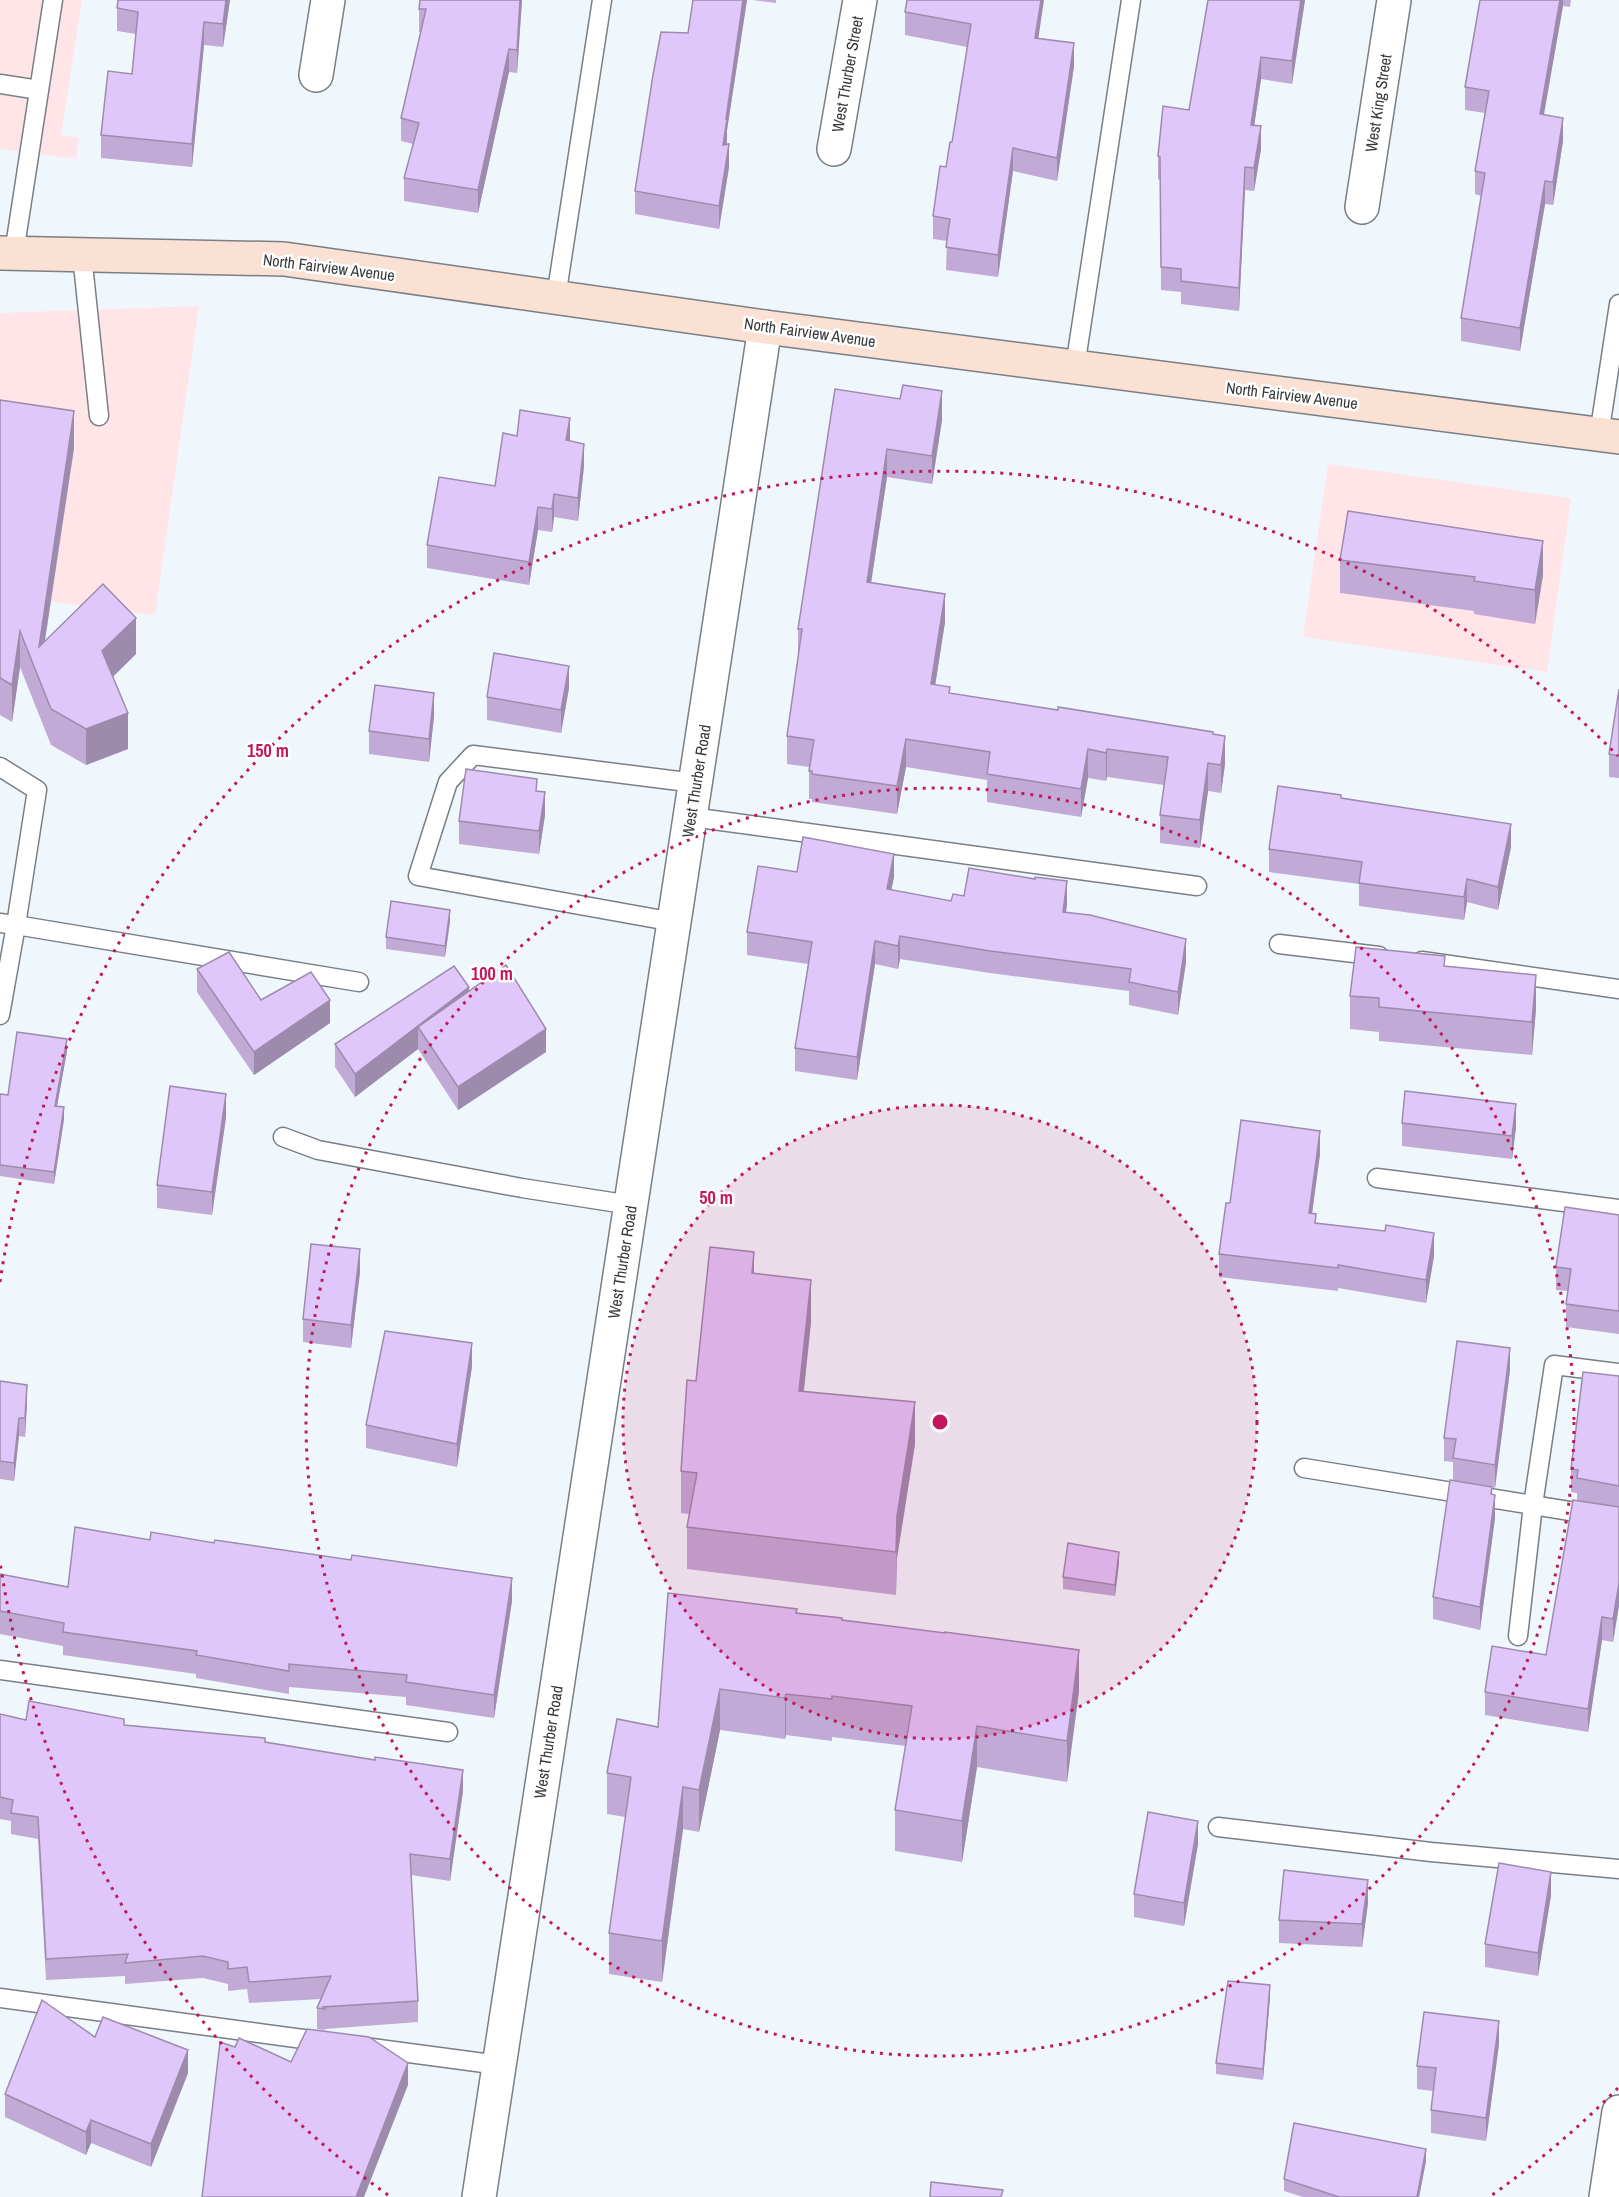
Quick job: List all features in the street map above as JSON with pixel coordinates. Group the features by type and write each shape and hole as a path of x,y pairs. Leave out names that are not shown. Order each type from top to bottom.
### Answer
{"street":[{"path":"316,75 328,0"},
{"name":"West Thurber Street","path":"834,149 860,0"},
{"name":"West King Street","path":"1362,207 1394,0"},
{"name":"North Fairview Avenue","path":"7,253 284,259 765,327 1609,436"},
{"name":"West Thurber Road","path":"479,2197 765,327"},
{"path":"1606,2197 1619,2112"}],"lane":[{"path":"7,253 39,90 53,0"},
{"path":"556,297 602,0"},
{"path":"1074,367 1131,0"},
{"path":"0,84 39,90"},
{"path":"82,255 99,416"},
{"path":"1609,436 1619,304"},
{"path":"675,921 418,876 448,782 473,755 695,783"},
{"path":"0,767 37,790 8,924 0,1015"},
{"path":"691,816 1197,886"},
{"path":"8,924 359,982"},
{"path":"1279,944 1619,988"},
{"path":"283,1137 318,1150 522,1188 631,1205"},
{"path":"1377,1178 1619,1209"},
{"path":"1518,1636 1533,1505 1554,1365 1619,1373"},
{"path":"1304,1468 1619,1520"},
{"path":"0,1670 448,1732"},
{"path":"1218,1827 1431,1852 1619,1869"},
{"path":"0,1998 499,2065"}],"shaded area":[{"path":"0,0 82,0 61,135 79,138 76,159 0,149"},
{"path":"199,306 155,615 0,595 0,313"},
{"path":"1328,464 1571,498 1547,672 1303,637"}],"building":[{"path":"118,0 226,0 223,24 204,22 192,144 101,135 108,71 132,74 138,12 117,8"},
{"path":"420,0 520,0 517,50 509,49 478,190 404,178 419,123 401,118 426,9 419,9"},
{"path":"693,0 743,0 726,119 723,145 729,144 719,206 635,191 661,32 688,33"},
{"path":"907,0 1041,0 1035,38 1074,43 1057,158 1013,148 998,255 946,247 950,219 933,216 940,166 946,167 950,142 952,142 971,24 905,12"},
{"path":"1208,0 1301,0 1292,61 1261,57 1251,125 1261,126 1254,168 1245,167 1239,288 1181,281 1181,269 1161,267 1160,157 1158,156 1163,106 1189,110"},
{"path":"1480,0 1560,0 1540,114 1563,118 1553,182 1545,181 1520,328 1461,318 1485,173 1475,171 1489,91 1465,87"},
{"path":"903,385 942,391 932,456 887,449 867,582 945,594 931,684 950,687 949,693 1058,710 1058,707 1213,732 1213,734 1225,736 1221,765 1208,763 1200,820 1160,815 1168,757 1107,749 1106,753 1088,749 1081,789 987,774 990,752 906,739 897,786 812,774 812,771 809,771 814,740 787,736 802,629 798,629 835,389 900,399"},
{"path":"0,400 74,411 39,647 103,584 136,618 102,651 128,713 86,729 51,709 20,631 12,685 0,678"},
{"path":"520,410 570,418 566,440 584,444 578,498 554,494 552,509 538,507 529,562 427,545 439,477 495,486 503,433 517,436"},
{"path":"1348,511 1543,541 1535,590 1474,581 1475,577 1340,560"},
{"path":"494,653 569,666 561,710 487,697"},
{"path":"375,685 434,693 429,739 369,731"},
{"path":"1619,689 1619,756 1609,754"},
{"path":"466,769 537,779 536,791 545,792 539,831 459,821"},
{"path":"1278,786 1511,824 1498,887 1467,879 1464,897 1359,883 1362,862 1269,849"},
{"path":"803,837 894,854 887,889 951,901 953,894 964,896 969,868 1035,879 1035,877 1067,881 1063,912 1090,915 1186,939 1178,992 1129,982 1131,969 990,951 900,936 898,946 875,941 857,1057 795,1048 812,942 747,932 758,866 797,872"},
{"path":"391,901 450,910 445,946 386,937"},
{"path":"1356,947 1445,956 1444,966 1536,975 1532,1022 1379,1007 1379,998 1350,996"},
{"path":"229,952 261,1000 311,972 330,1000 254,1052 197,969"},
{"path":"506,965 546,1029 458,1087 418,1027"},
{"path":"454,966 469,987 355,1074 335,1044"},
{"path":"17,1032 67,1039 55,1106 64,1107 54,1172 0,1165 0,1094 8,1095"},
{"path":"170,1086 226,1094 212,1192 157,1185"},
{"path":"1405,1091 1516,1104 1512,1136 1402,1123"},
{"path":"1241,1120 1320,1131 1309,1213 1316,1214 1315,1223 1385,1231 1386,1225 1434,1233 1426,1280 1338,1265 1338,1268 1219,1254 1226,1203 1230,1203"},
{"path":"1565,1207 1619,1215 1619,1311 1566,1304 1571,1269 1556,1267"},
{"path":"311,1244 360,1249 351,1325 303,1319"},
{"path":"710,1247 754,1252 752,1273 811,1280 799,1391 915,1402 897,1516 896,1552 687,1527 697,1473 681,1471 687,1380 696,1381"},
{"path":"385,1331 472,1343 457,1444 366,1425"},
{"path":"1457,1341 1510,1348 1495,1465 1453,1458 1456,1439 1444,1438"},
{"path":"1583,1372 1619,1376 1619,1486 1577,1478 1578,1470 1571,1469"},
{"path":"0,1381 27,1385 25,1418 19,1418 14,1463 0,1461"},
{"path":"1450,1480 1492,1487 1491,1494 1495,1495 1480,1607 1433,1597"},
{"path":"1573,1500 1619,1507 1619,1583 1613,1619 1602,1617 1588,1709 1485,1692 1492,1646 1546,1655"},
{"path":"75,1527 150,1540 151,1532 214,1543 215,1540 351,1560 352,1555 512,1578 494,1695 406,1682 407,1675 289,1664 289,1671 196,1655 197,1651 63,1632 64,1623 0,1611 0,1574 68,1587"},
{"path":"1068,1543 1119,1552 1115,1585 1063,1577"},
{"path":"668,1593 797,1609 796,1613 842,1618 842,1620 1079,1650 1067,1741 977,1726 962,1821 895,1810 912,1706 832,1696 832,1699 786,1694 785,1698 720,1689 699,1790 683,1787 662,1941 609,1933 631,1777 607,1773 617,1719 658,1727"},
{"path":"29,1701 124,1719 124,1725 265,1738 265,1742 375,1760 375,1757 463,1770 450,1859 410,1854 418,2001 317,2008 331,1976 249,1982 247,1967 228,1969 228,1962 203,1956 125,1963 128,1954 46,1959 38,1817 11,1813 13,1800 0,1797 0,1714 26,1720"},
{"path":"1148,1812 1198,1821 1184,1903 1134,1894"},
{"path":"1499,1863 1551,1872 1538,1953 1485,1944"},
{"path":"1284,1870 1368,1880 1362,1924 1279,1920"},
{"path":"1228,1981 1270,1985 1263,2069 1216,2063"},
{"path":"42,2000 95,2037 103,2017 188,2050 151,2144 91,2120 86,2132 5,2094"},
{"path":"1424,2012 1499,2021 1486,2118 1431,2110 1436,2068 1417,2066"},
{"path":"307,2029 369,2037 408,2063 356,2197 202,2197 220,2042 235,2047 239,2038 291,2062"},
{"path":"1294,2123 1426,2149 1417,2197 1339,2197 1284,2179"},
{"path":"931,2182 1003,2190 1001,2197 930,2197"}]}
